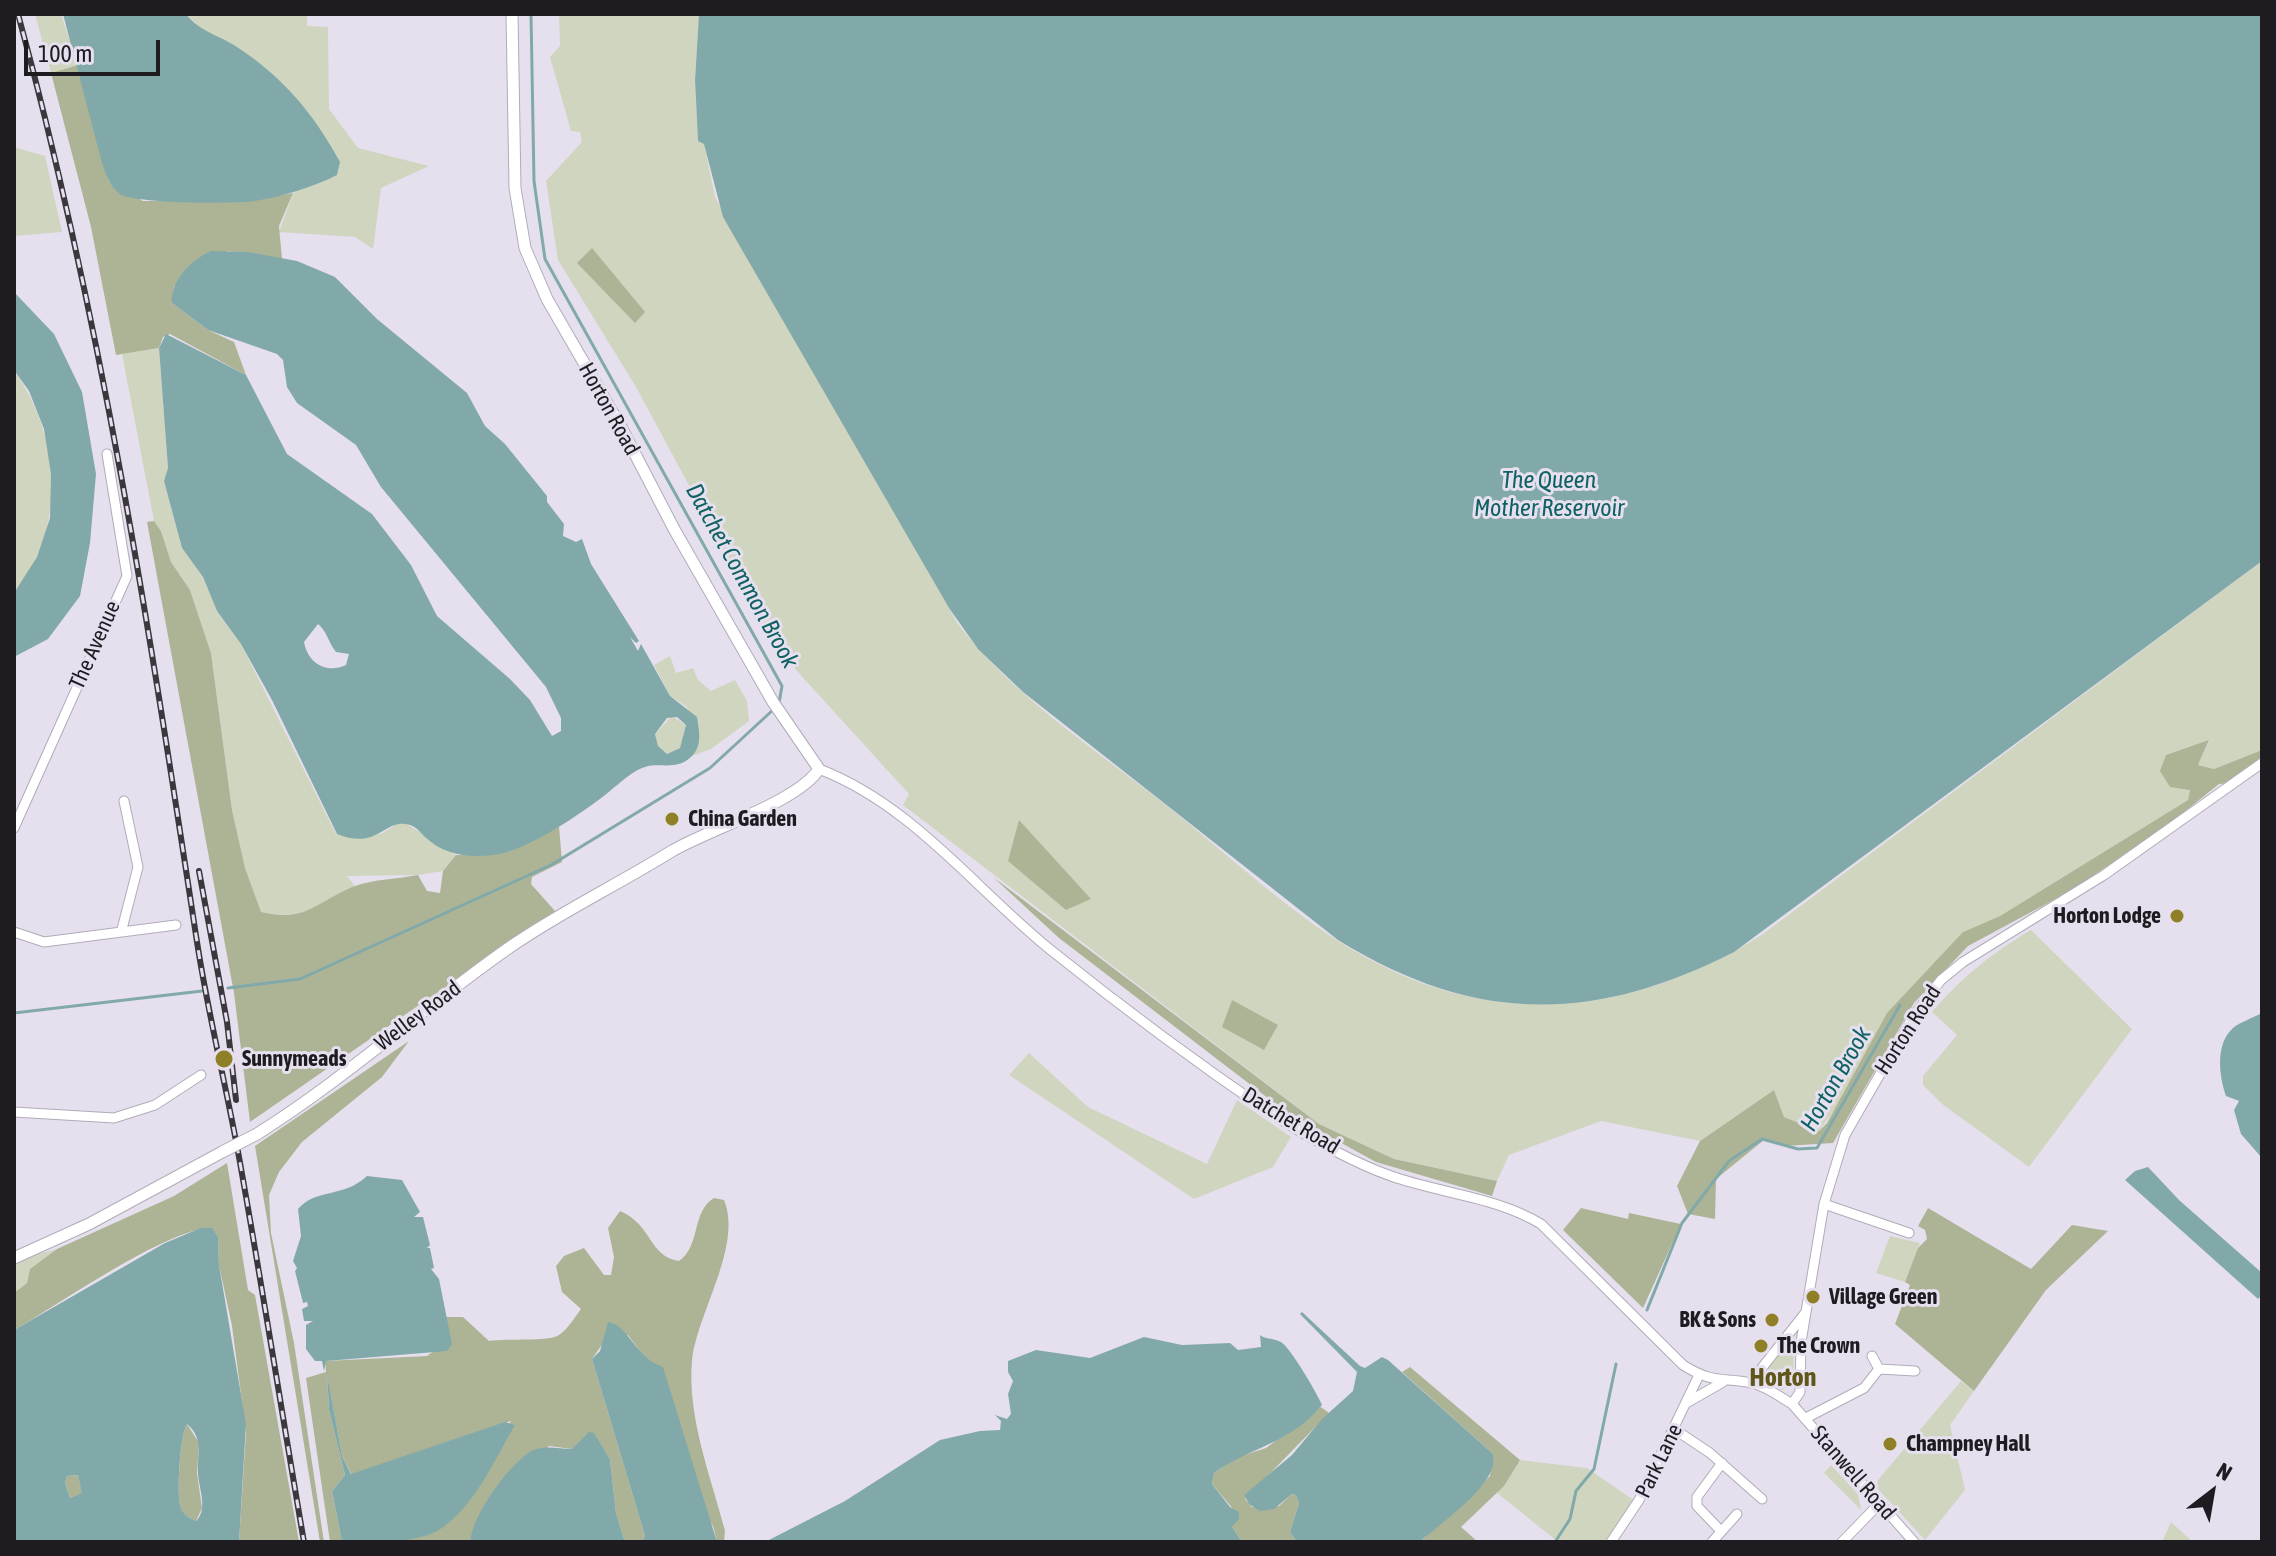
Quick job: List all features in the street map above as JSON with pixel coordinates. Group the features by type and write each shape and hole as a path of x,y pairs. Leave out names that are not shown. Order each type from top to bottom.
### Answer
{"main road":[{"name":"Horton Road","path":"512,14 515,188 525,248 547,299 776,706 819,769"},
{"name":"Welley Road","path":"14,1258 112,1212 257,1134 308,1102 417,1014 522,940 682,846 794,791 819,769"}],"street":[{"name":"The Avenue","path":"14,828 127,576 107,454"},
{"name":"Horton Road","path":"1792,1404 1800,1392 1806,1312 1824,1204 1845,1135 1914,1015 1941,980 2104,875 2262,763"},
{"name":"Datchet Road","path":"819,769 849,782 894,811 968,873 1050,950 1274,1115 1390,1176 1514,1211 1541,1224 1660,1345 1699,1375 1723,1382 1750,1383 1772,1391 1792,1404"},
{"path":"122,929 138,867 124,801"},
{"path":"14,932 44,942 122,929 176,925"},
{"path":"14,1112 114,1118 155,1105 201,1075"},
{"path":"1824,1204 1909,1233"},
{"name":"Horton Road","path":"1750,1383 1806,1312"},
{"path":"1872,1356 1879,1369"},
{"path":"1879,1369 1915,1371"},
{"path":"1806,1418 1864,1388 1879,1369"},
{"name":"Park Lane","path":"1611,1542 1633,1512 1699,1375"},
{"path":"1688,1402 1723,1382"},
{"name":"Stanwell Road","path":"1792,1404 1914,1542"},
{"path":"1674,1429 1722,1463 1762,1499"},
{"path":"1721,1531 1697,1506 1697,1497 1722,1463"},
{"path":"1842,1542 1879,1504"},
{"path":"1712,1542 1737,1514"}],"shaded area":[{"path":"35,14 61,14 78,65 51,73"},
{"path":"186,14 307,14 307,26 328,27 329,109 358,148 429,166 381,188 373,249 355,237 279,232 293,193 337,175 236,46 206,33"},
{"path":"559,14 699,14 695,80 698,141 704,143 715,197 958,624 980,650 1056,721 1291,907 1343,944 1419,982 1469,997 1519,1004 1569,1003 1618,996 1716,961 1763,934 2262,561 2262,750 2214,769 2198,765 2209,741 2166,755 2190,790 2188,800 2000,916 1963,932 1819,1131 1784,1117 1774,1090 1700,1141 1601,1121 1509,1155 1497,1181 1394,1159 1319,1124 903,805 909,794 797,671 770,636 636,387 558,260 546,181 582,142 580,132 571,131 550,57 560,46"},
{"path":"78,65 109,182 143,201 252,201 293,193 279,226 282,259 228,251 174,287 172,303 208,330 234,342 246,375 170,334 163,337 159,348 116,355 91,227 51,73"},
{"path":"14,147 45,156 62,232 14,236"},
{"path":"592,248 645,312 635,323 577,263"},
{"path":"159,348 168,468 164,481 182,548 203,577 217,611 241,644 336,834 381,834 398,823 407,824 456,855 443,871 418,875 347,876 355,886 310,910 287,915 261,912 245,869 232,810 211,653 190,590 171,562 161,531 154,521 122,354"},
{"path":"14,370 27,391 45,436 52,484 46,533 35,561 14,593"},
{"path":"154,521 161,531 171,562 190,590 211,653 232,810 245,868 261,912 277,915 301,913 355,886 418,875 427,891 440,893 443,871 456,855 487,854 510,849 559,826 562,862 532,877 531,884 555,911 250,1122 234,993 147,522"},
{"path":"670,656 676,673 693,668 698,680 711,691 735,680 747,701 749,721 711,749 692,756 695,752 687,707 670,696 654,665"},
{"path":"672,716 686,725 680,748 667,754 658,746 655,734"},
{"path":"2209,740 2198,765 2214,769 2262,750 2262,760 2235,783 2219,784 2169,824 2072,890 1968,946 1914,1003 1833,1143 1785,1146 1764,1140 1716,1179 1715,1219 1688,1214 1677,1186 1700,1141 1774,1090 1784,1117 1819,1131 1827,1123 1887,1013 1963,932 2000,916 2188,800 2190,790 2170,787 2160,771 2166,755"},
{"path":"1019,820 1091,899 1066,910 1008,861"},
{"path":"993,877 1319,1124 1394,1159 1497,1181 1492,1196 1376,1162 1290,1115 1059,938"},
{"path":"2031,930 2132,1029 2029,1167 1942,1104 1923,1085 1923,1076 1957,1035 1932,1012 1978,966"},
{"path":"1232,1000 1278,1025 1264,1050 1222,1027"},
{"path":"409,1041 382,1077 302,1142 279,1172 269,1195 271,1233 294,1343 324,1542 320,1542 255,1146"},
{"path":"1029,1053 1088,1107 1207,1164 1237,1100 1291,1137 1273,1167 1194,1199 1009,1075"},
{"path":"227,1163 248,1290 255,1295 299,1542 239,1542 246,1432 232,1326 219,1265 218,1237 213,1228 193,1231 142,1253 14,1330 14,1293 27,1283 30,1269 57,1249 174,1196"},
{"path":"714,1198 724,1200 728,1238 696,1342 691,1382 697,1425 725,1531 724,1542 717,1542 707,1517 676,1418 648,1362 628,1335 601,1346 592,1359 645,1536 641,1542 625,1542 616,1513 610,1459 594,1434 572,1449 549,1446 471,1536 471,1542 379,1542 441,1528 480,1484 511,1421 352,1475 342,1456 327,1374 329,1410 345,1475 332,1491 342,1542 330,1542 306,1378 326,1372 325,1361 427,1356 450,1339 446,1317 463,1317 489,1341 559,1335 581,1309 562,1292 556,1266 564,1256 584,1248 604,1275 611,1275 614,1257 608,1228 620,1211 639,1224 661,1253 679,1261 691,1247 702,1212"},
{"path":"1581,1208 1628,1219 1629,1213 1681,1224 1643,1308 1563,1230"},
{"path":"1928,1208 2031,1269 2072,1225 2108,1231 2046,1290 1974,1391 1895,1324 1910,1285 1905,1282 1918,1248 1927,1239 1925,1230 1918,1226"},
{"path":"1890,1236 1920,1243 1905,1282 1876,1273"},
{"path":"57,1249 30,1269 27,1283 14,1293 14,1260"},
{"path":"1788,1340 1794,1343 1793,1384 1782,1390 1766,1382 1763,1375"},
{"path":"1410,1367 1520,1460 1504,1486 1461,1527 1478,1542 1420,1542 1490,1476 1492,1453 1402,1372"},
{"path":"1961,1381 1974,1391 1950,1425 1965,1490 1925,1540 1876,1487 1878,1480"},
{"path":"1321,1407 1329,1413 1245,1499 1252,1507 1279,1506 1292,1494 1296,1495 1299,1503 1290,1532 1297,1542 1242,1542 1232,1527 1233,1509 1212,1484 1214,1473 1238,1457 1266,1448"},
{"path":"187,1424 199,1443 197,1473 202,1508 196,1521 183,1513 180,1502 181,1452"},
{"path":"1520,1460 1587,1468 1635,1501 1609,1542 1558,1542 1496,1492"},
{"path":"1831,1465 1858,1494 1861,1510 1824,1473"},
{"path":"78,1475 83,1493 70,1498 65,1483 67,1476"},
{"path":"2171,1522 2193,1542 2162,1542"}],"water":[{"path":"63,14 186,14 204,29 254,59 283,84 319,128 340,162 337,175 287,194 244,202 145,200 120,194 111,184 102,163"},
{"name":"The Queen Mother Reservoir","path":"699,14 2262,14 2262,561 1734,952 1682,976 1632,992 1583,1002 1534,1004 1486,1000 1437,987 1388,968 1338,940 1023,692 978,649 949,608 723,217 704,144 698,141 695,80"},
{"path":"211,251 248,252 297,261 335,277 377,319 467,393 485,426 505,444 547,496 547,502 564,524 563,536 576,542 582,539 591,564 639,641 636,643 630,637 638,651 641,644 670,696 697,717 699,743 691,757 680,764 640,769 554,830 522,847 493,855 457,854 440,848 414,827 405,824 361,839 337,834 272,700 241,644 217,611 203,577 182,548 164,481 168,468 159,348 166,334 246,375 287,454 372,514 411,565 437,616 510,679 530,700 552,736 561,731 561,718 546,687 381,487 356,445 297,403 287,387 283,360 277,354 208,330 172,303 178,279","holes":["318,624 336,652 349,654 346,665 325,667 310,656 304,642","677,717 686,725 680,748 667,754 658,746 655,734 667,718"]},
{"path":"14,292 54,334 82,392 96,474 90,543 80,596 48,639 14,657 14,593 37,557 50,518 51,474 44,429 29,391 14,370"},
{"path":"2262,1013 2262,1158 2241,1134 2234,1110 2239,1101 2226,1096 2220,1060 2223,1043 2233,1028"},
{"path":"2148,1167 2179,1200 2262,1273 2262,1295 2258,1299 2125,1180 2135,1171"},
{"path":"367,1176 402,1180 420,1212 414,1217 423,1217 430,1245 427,1248 430,1248 434,1268 431,1269 439,1279 452,1344 447,1351 326,1361 324,1371 322,1361 315,1361 306,1349 306,1325 313,1321 304,1321 302,1309 308,1306 307,1302 303,1303 293,1261 301,1236 298,1209 313,1198 349,1187"},
{"path":"201,1228 213,1228 218,1237 219,1265 246,1424 239,1542 14,1542 14,1330 165,1243","holes":["187,1424 196,1435 198,1446 202,1510 196,1521 183,1513 180,1501 181,1452","78,1475 82,1493 70,1498 65,1483 67,1476"]},
{"path":"1302,1312 1360,1366 1365,1368 1382,1357 1388,1360 1492,1453 1493,1464 1480,1489 1420,1542 1297,1542 1290,1532 1299,1503 1296,1495 1292,1494 1274,1509 1260,1511 1249,1504 1244,1495 1292,1455 1322,1419 1353,1391 1357,1372 1300,1314"},
{"path":"608,1322 622,1329 646,1357 663,1367 717,1542 641,1542 645,1536 592,1359 600,1351"},
{"path":"1260,1335 1285,1346 1322,1405 1284,1437 1214,1473 1212,1484 1230,1507 1239,1512 1239,1519 1232,1527 1242,1542 765,1542 845,1501 940,1440 1000,1430 1001,1421 995,1415 1007,1419 1011,1414 1008,1394 1013,1381 1008,1372 1008,1361 1036,1350 1090,1358 1144,1337 1182,1345 1230,1343 1238,1350 1261,1347"},
{"path":"327,1373 342,1456 351,1474 505,1422 515,1425 465,1507 442,1528 407,1540 342,1542 332,1491 345,1475 329,1410"},
{"path":"589,1432 594,1433 610,1459 616,1513 625,1542 471,1542 477,1519 494,1490 525,1455 548,1447 572,1449"}],"waterway":[{"name":"Datchet Common Brook","path":"531,14 534,181 545,259 782,686 779,703"},
{"name":"Datchet Common Brook","path":"228,988 300,979 551,865 710,768 774,709"},
{"name":"Datchet Common Brook","path":"14,1013 202,991"},
{"name":"Horton Brook","path":"1647,1310 1682,1223 1729,1161 1762,1139 1798,1149 1817,1148 1900,1005"},
{"name":"Horton Brook","path":"1555,1542 1570,1519 1576,1491 1594,1469 1616,1364"}],"railway":[{"path":"18,14 75,245 121,475 201,969 239,1157 304,1542"},
{"path":"199,871 227,1022 236,1100"}],"place":[{"name":"China Garden","path":"672,819"},
{"name":"Horton Lodge","path":"2177,916"},
{"name":"Sunnymeads","path":"224,1059"},
{"name":"Village Green","path":"1813,1297"},
{"name":"BK & Sons","path":"1772,1320"},
{"name":"The Crown","path":"1761,1346"},
{"name":"Champney Hall","path":"1890,1444"}],"district":[{"name":"Horton","path":"1783,1378"}]}
